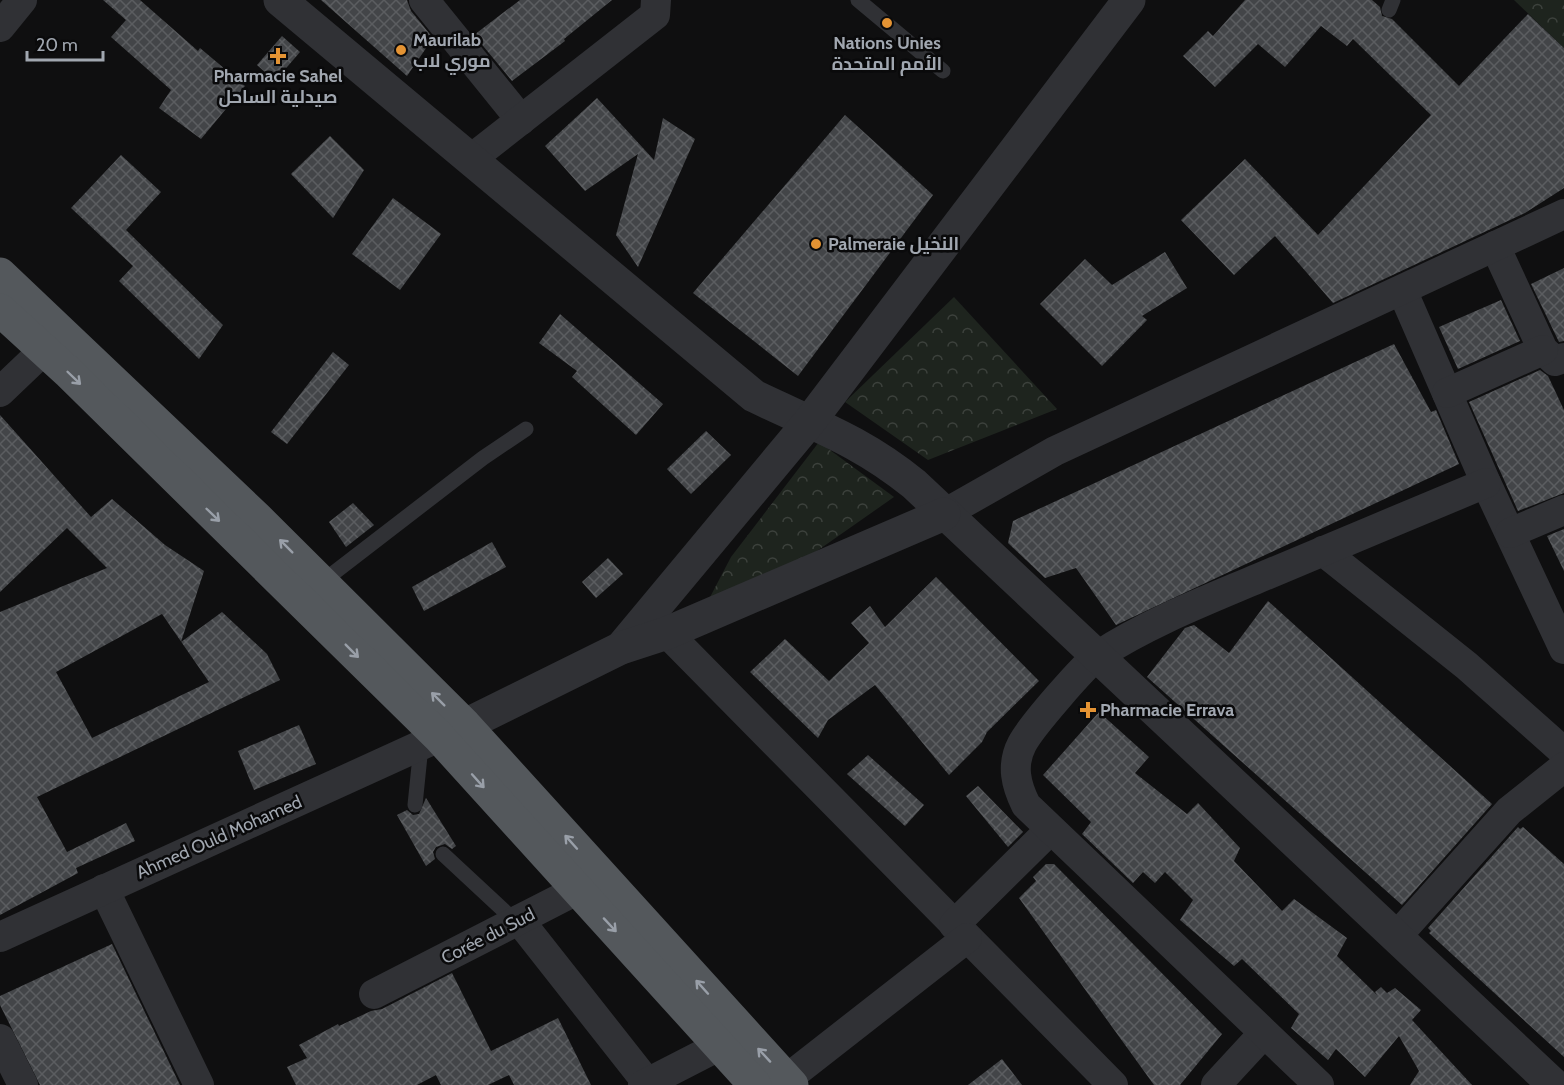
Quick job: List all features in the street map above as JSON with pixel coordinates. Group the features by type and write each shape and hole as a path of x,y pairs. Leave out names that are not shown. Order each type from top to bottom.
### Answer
{"highway":[{"path":"0,274 322,582 442,736"},
{"path":"0,310 442,736 588,882 731,1037 786,1083"},
{"path":"731,1037 755,1085"}],"street":[{"path":"0,27 22,0"},
{"path":"280,0 754,396 846,437 884,459 1554,1085"},
{"path":"424,0 521,120"},
{"path":"471,159 655,15 656,0"},
{"path":"621,648 810,421 1129,0"},
{"path":"442,736 621,648 667,633 944,514 1055,451 1564,214"},
{"path":"1448,393 1554,354 1495,246"},
{"path":"1402,290 1486,483 1560,630"},
{"path":"0,392 44,350"},
{"path":"1318,1085 1026,805 1016,784 1016,764 1022,744 1057,699 1097,656 1140,632 1323,551 1486,483"},
{"path":"1510,533 1564,510"},
{"path":"1323,551 1467,666 1564,752"},
{"path":"667,633 1113,1085"},
{"name":"Ahmed Ould Mohamed","path":"0,937 442,736"},
{"path":"1396,937 1509,811 1564,767"},
{"path":"786,1083 960,932 1050,830"},
{"name":"Corée du Sud","path":"374,994 588,882"},
{"path":"104,889 199,1085"},
{"path":"517,921 646,1084 731,1037"},
{"path":"1216,1085 1264,1033"},
{"path":"0,1039 23,1085"}],"lane":[{"path":"858,0 943,70"},
{"path":"322,582 483,459 526,429"},
{"path":"416,805 442,736"},
{"path":"442,854 517,921"}],"green space":[{"path":"1514,0 1564,0 1564,48"},
{"path":"954,297 1057,409 928,460 845,402"},
{"path":"819,442 894,497 777,579 708,601 731,557"}],"building":[{"path":"103,0 140,0 198,51 200,48 245,86 201,139 159,108 171,90 111,37 126,20"},
{"name":"Maurilab موري لاب","path":"321,0 407,0 411,11 433,38 407,76"},
{"path":"520,0 612,0 564,39 565,41 512,81 474,35"},
{"path":"1245,0 1372,0 1380,7 1382,16 1392,19 1459,86 1528,14 1564,48 1564,188 1525,213 1333,303 1275,236 1234,275 1181,220 1245,159 1318,235 1431,115 1353,39 1347,46 1321,26 1285,67 1258,44 1215,87 1183,56 1208,31 1213,36"},
{"path":"282,36 300,52 275,81 257,65"},
{"path":"597,98 654,160 663,118 695,139 638,267 616,235 638,154 585,191 545,146"},
{"name":"Palmeraie النخيل","path":"845,115 933,195 798,376 693,293"},
{"path":"330,136 364,170 333,218 291,174"},
{"path":"121,155 161,192 126,230 223,325 199,359 119,281 133,266 71,208"},
{"path":"393,198 441,234 400,290 352,254"},
{"path":"1165,252 1187,288 1142,316 1147,320 1102,366 1040,304 1085,259 1112,285"},
{"path":"1564,268 1564,341 1559,342 1531,284"},
{"path":"1501,300 1520,341 1458,369 1439,327"},
{"path":"560,314 663,404 636,435 572,377 577,371 539,343"},
{"path":"1394,344 1431,412 1436,410 1459,464 1116,625 1076,568 1045,578 1008,543 1013,521"},
{"path":"333,352 349,365 287,444 271,432"},
{"path":"1540,370 1548,376 1564,410 1564,493 1518,511 1469,402"},
{"path":"0,415 91,517 112,499 165,545 204,571 181,642 222,612 267,654 280,680 37,797 67,852 126,823 135,841 76,868 78,873 0,915 0,612 107,568 67,528 0,592","holes":["162,614 209,682 92,738 56,672"]},
{"path":"706,431 731,455 691,494 667,469"},
{"path":"353,503 374,525 346,547 329,522"},
{"path":"1564,529 1564,571 1547,536"},
{"path":"492,542 506,567 424,611 412,587"},
{"path":"608,558 623,574 596,598 582,582"},
{"path":"936,577 1039,681 987,732 982,742 949,775 875,685 828,720 818,738 750,672 785,639 829,681 869,643 851,623 870,606 885,627"},
{"path":"1268,601 1492,804 1402,905 1147,677 1185,628 1194,625 1229,653"},
{"path":"1099,712 1149,757 1135,773 1187,814 1198,803 1240,848 1234,861 1282,911 1294,899 1347,938 1337,956 1377,995 1375,992 1381,987 1387,993 1395,988 1421,1010 1412,1020 1472,1085 1410,1085 1419,1071 1399,1036 1365,1077 1336,1049 1328,1060 1291,1028 1299,1014 1242,959 1234,966 1180,920 1193,900 1165,872 1155,883 1143,872 1133,883 1082,834 1091,822 1043,775"},
{"path":"299,725 316,764 254,790 238,751"},
{"path":"868,755 924,805 905,826 847,774"},
{"path":"978,786 1023,832 1008,847 966,796"},
{"path":"426,798 456,846 452,849 445,844 436,847 433,852 435,859 426,866 397,815 407,810 413,815 419,814"},
{"path":"1518,827 1520,829 1523,827 1564,864 1564,1057 1429,933 1431,931 1428,928"},
{"path":"1046,864 1054,864 1222,1034 1180,1085 1154,1085 1019,898 1036,881 1033,877"},
{"path":"112,944 180,1085 40,1085 0,1005 0,996"},
{"path":"452,973 491,1051 558,1018 591,1085 514,1085 509,1075 488,1085 441,1085 436,1075 417,1085 296,1085 287,1067 307,1058 299,1045 338,1024 339,1026 371,1011 382,1009"},
{"path":"1002,1059 1022,1085 968,1085"}],"place":[{"name":"Nations Unies الأمم المتحدة","path":"887,23"},
{"name":"Maurilab موري لاب","path":"401,50"},
{"name":"Pharmacie Sahel صيدلية الساحل","path":"278,56"},
{"name":"Palmeraie النخيل","path":"816,244"},
{"name":"Pharmacie Errava","path":"1088,710"}]}
